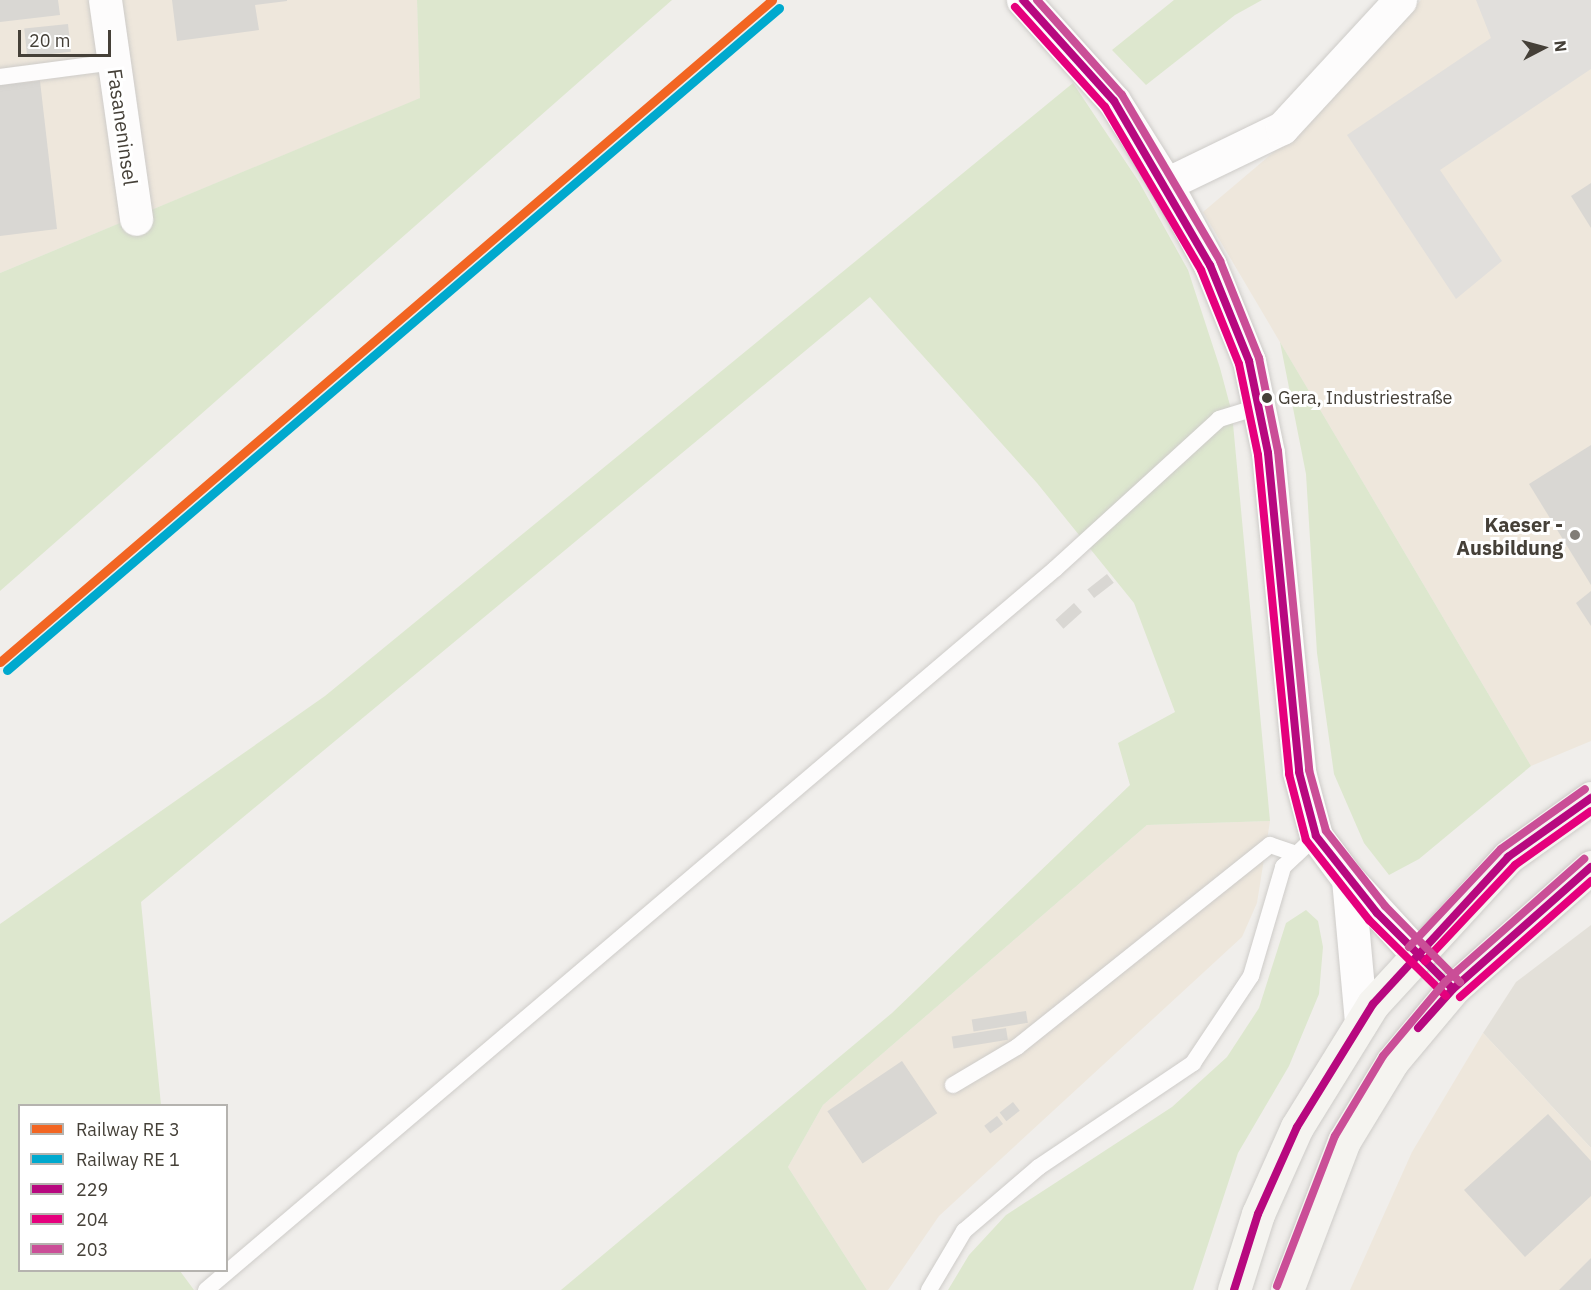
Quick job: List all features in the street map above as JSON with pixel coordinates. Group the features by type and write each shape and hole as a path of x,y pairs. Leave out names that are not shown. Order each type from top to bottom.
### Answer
{"main road":[{"path":"1234,1290 1258,1214 1297,1127 1361,1022 1416,954 1508,857 1591,798"},
{"path":"1287,1290 1344,1141 1392,1062 1452,989 1591,867"},
{"path":"1416,954 1452,989"}],"street":[{"name":"Fasaneninsel","path":"105,0 136,219"},
{"path":"1023,0 1114,101 1166,184 1236,329 1258,407 1268,453 1306,845 1348,879 1416,954"},
{"path":"1166,184 1282,128 1400,0"},
{"path":"1348,879 1361,1022"}],"lane":[{"path":"0,77 114,62"},
{"path":"228,1271 1055,569 1219,419 1258,407"},
{"path":"953,1085 1017,1047 1270,845 1306,845"},
{"path":"929,1290 964,1231 1039,1167 1193,1064 1251,976 1283,867 1306,845"},
{"path":"206,1290 227,1272"}],"shaded area":[{"path":"0,0 417,0 421,98 0,273"},
{"path":"1421,0 1591,0 1591,741 1531,766 1203,212 1289,139"},
{"path":"1476,0 1591,0 1591,69 1440,170 1502,261 1456,299 1347,135 1491,38"},
{"path":"1270,821 1257,903 1242,937 939,1216 888,1290 867,1290 788,1167 823,1105 1147,825"},
{"path":"1591,925 1591,1148 1483,1033 1516,982"},
{"path":"1483,1033 1591,1148 1591,1290 1350,1290 1412,1152"}],"green space":[{"path":"417,0 672,0 0,591 0,273 420,98"},
{"path":"1174,0 1262,0 1235,15 1146,85 1112,50"},
{"path":"1073,83 1139,182 1188,270 1220,368 1232,413 1270,821 1147,825 823,1105 788,1167 867,1290 561,1290 892,1013 1130,785 1118,743 1175,712 1134,603 1037,483 870,297 141,902 161,1104 18,1104 18,1272 181,1272 194,1290 0,1290 0,924 325,696"},
{"path":"1280,342 1531,766 1419,859 1389,875 1364,843 1334,774 1317,653 1306,474"},
{"path":"1306,910 1318,921 1323,947 1319,994 1289,1066 1238,1153 1193,1290 948,1290 969,1255 1006,1215 1172,1107 1227,1057 1259,1008 1286,923"}],"building":[{"path":"0,0 58,0 60,15 0,22"},
{"path":"172,0 287,1 255,5 259,30 177,41"},
{"path":"68,24 71,52 27,56 24,29"},
{"path":"40,81 57,229 0,236 0,85"},
{"path":"1591,183 1591,228 1571,196"},
{"name":"Kaeser - Ausbildung","path":"1591,445 1591,585 1529,484"},
{"path":"1107,574 1114,583 1094,598 1087,589"},
{"name":"Kaeser - Ausbildung","path":"1591,591 1591,626 1576,603"},
{"path":"1074,603 1082,612 1063,629 1055,620"},
{"path":"1026,1011 1028,1023 974,1031 972,1020"},
{"path":"1006,1028 1008,1040 954,1048 952,1037"},
{"path":"902,1061 937,1113 863,1164 827,1111"},
{"path":"1013,1102 1020,1111 1006,1121 1000,1112"},
{"path":"1548,1114 1591,1161 1591,1196 1525,1257 1464,1190"},
{"path":"997,1116 1003,1124 990,1134 984,1126"},
{"path":"1591,1258 1591,1290 1559,1290"}],"transit line":[{"path":"0,662 772,0"},
{"name":"229","path":"1023,0 1114,101 1210,265 1249,361 1268,453 1299,772 1316,836 1377,913 1453,989"},
{"name":"203","path":"1037,0 1122,95 1220,261 1259,358 1278,451 1309,770 1326,831 1385,906 1460,982"},
{"name":"204","path":"1015,7 1105,107 1201,270 1239,364 1258,455 1289,774 1306,840 1369,920 1446,996"},
{"path":"7,670 779,8"},
{"name":"203","path":"1409,947 1501,849 1585,789"},
{"name":"229","path":"1234,1290 1258,1214 1297,1127 1373,1004 1508,857 1591,798"},
{"name":"204","path":"1425,961 1515,865 1591,811"},
{"name":"203","path":"1277,1286 1335,1136 1383,1056 1445,982 1584,859"},
{"name":"229","path":"1418,1028 1453,989 1591,867"},
{"name":"204","path":"1460,997 1591,881"}],"place":[{"name":"Gera, Industriestraße","path":"1267,398"},
{"name":"Kaeser - Ausbildung","path":"1575,535"}]}
